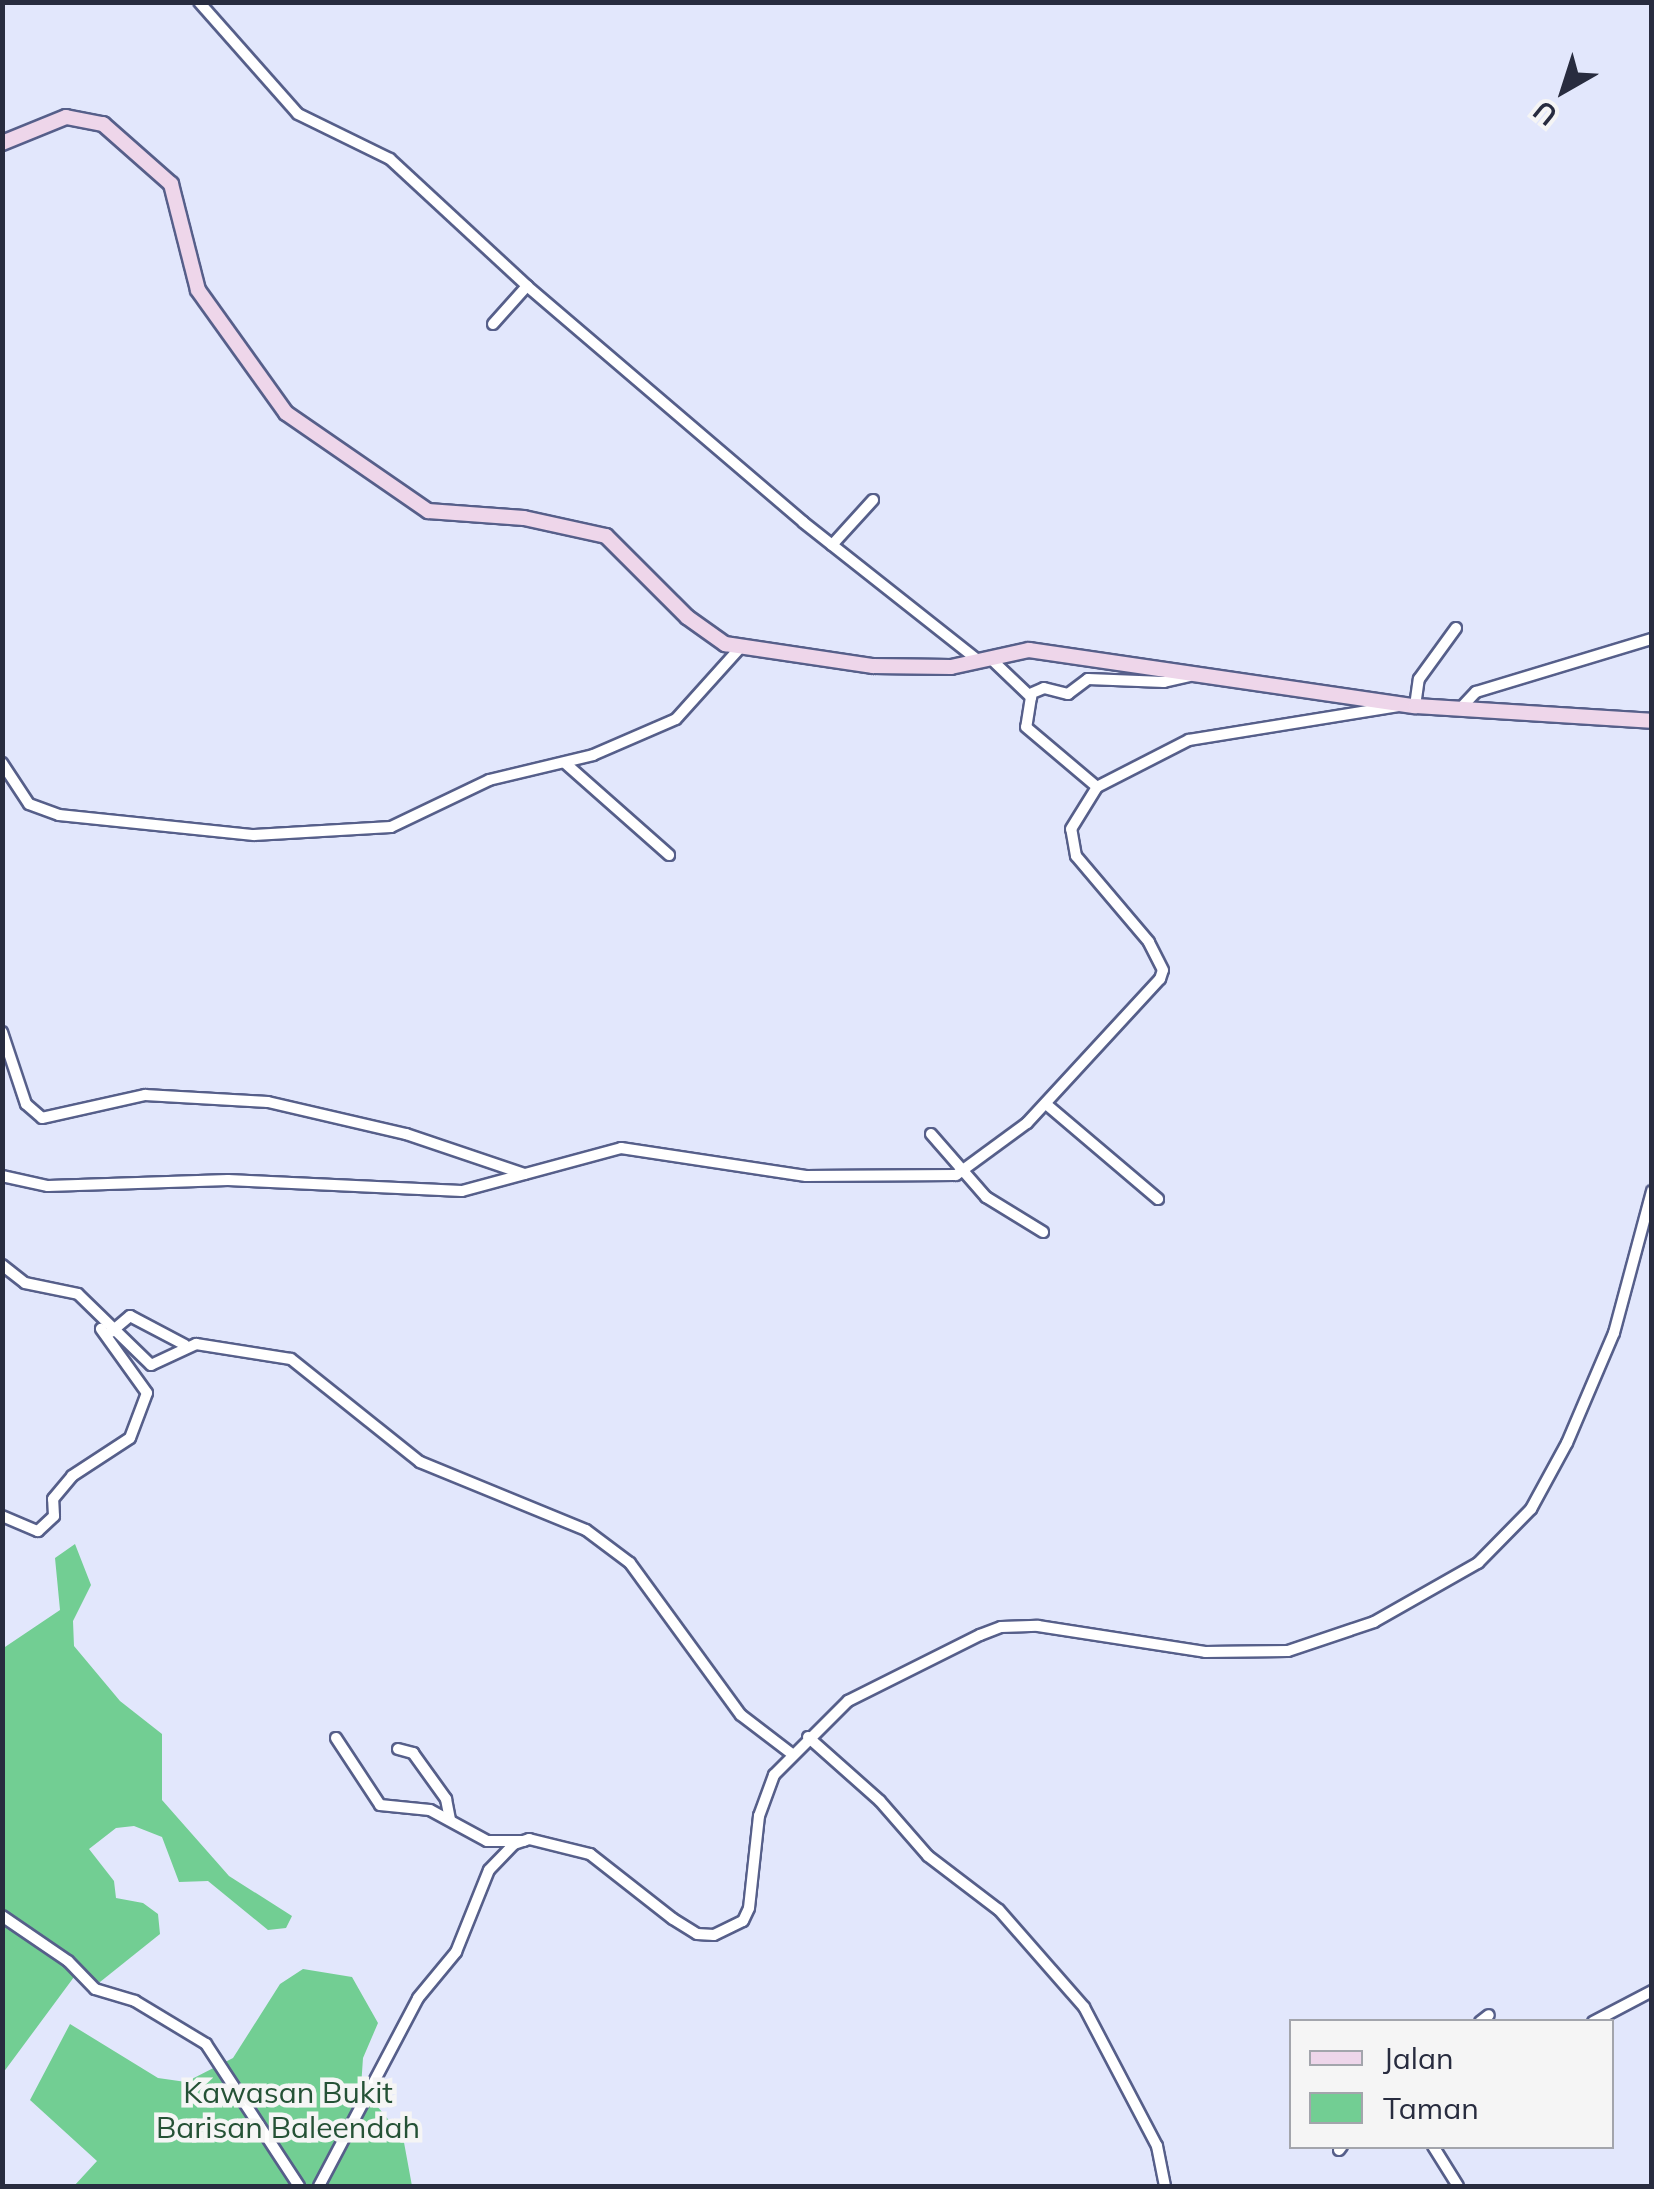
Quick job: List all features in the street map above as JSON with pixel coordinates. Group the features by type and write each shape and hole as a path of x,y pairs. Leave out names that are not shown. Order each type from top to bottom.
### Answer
{"street":[{"path":"199,2 298,114 390,160 527,286 832,545 1030,694"},
{"path":"2,143 66,117 103,124 168,181 198,290 286,413 428,511 524,518 606,536 696,624 740,648 872,666 985,660 1029,650 1412,705 1652,720"},
{"path":"493,324 527,286"},
{"path":"832,545 873,500"},
{"path":"1412,705 1418,679 1456,628"},
{"path":"1460,710 1476,692 1652,638"},
{"path":"2,763 29,804 54,814 271,836 391,828 489,780 564,763 676,719 740,648"},
{"path":"1030,694 1044,688 1068,694 1088,679 1164,682 1194,675"},
{"path":"1030,694 1026,726 1097,787"},
{"path":"2,1176 48,1186 228,1180 362,1183 434,1192 524,1174 621,1148 806,1176 924,1179 966,1170 1046,1104 1154,990 1163,970 1138,926 1076,856 1072,829 1097,787 1189,740 1412,705"},
{"path":"564,763 669,856"},
{"path":"2,1032 26,1104 42,1118 145,1095 268,1102 406,1134 524,1174"},
{"path":"1046,1104 1158,1199"},
{"path":"930,1134 1002,1210 1042,1232"},
{"path":"336,1738 380,1806 450,1819 487,1841 524,1841 590,1854 673,1919 697,1934 714,1936 743,1921 749,1908 766,1792 792,1754 848,1701 1001,1627 1204,1652 1288,1652 1374,1622 1478,1564 1531,1509 1567,1442 1614,1333 1652,1191"},
{"path":"2,1265 25,1283 73,1292 111,1332 151,1365 185,1345"},
{"path":"2,1516 38,1531 54,1516 53,1499 72,1476 130,1438 147,1396 73,1292"},
{"path":"111,1332 130,1316 185,1345 291,1359 420,1462 540,1509 614,1547 741,1714 792,1754"},
{"path":"808,1737 880,1801 928,1856 998,1910 1084,2007 1157,2146 1165,2186"},
{"path":"398,1749 414,1754 446,1799 450,1819"},
{"path":"320,2186 418,1998 456,1952 489,1870 524,1841"},
{"path":"2,1916 68,1961 95,1989 135,2001 206,2044 298,2186"},
{"path":"1599,2019 1652,1990"},
{"path":"1435,2149 1458,2186"}],"green space":[{"path":"75,1544 91,1585 73,1621 74,1646 120,1701 162,1734 162,1800 229,1876 292,1916 286,1928 268,1930 208,1881 179,1882 162,1837 134,1826 116,1828 89,1849 114,1881 116,1898 143,1903 158,1914 160,1934 100,1982 74,1977 3,2073 2,1649 60,1610 55,1558"},
{"name":"Kawasan Bukit Barisan Baleendah","path":"303,1969 352,1977 378,2023 363,2058 361,2087 403,2137 412,2186 74,2186 97,2161 30,2100 70,2024 158,2078 186,2082 233,2058 280,1984"}]}
